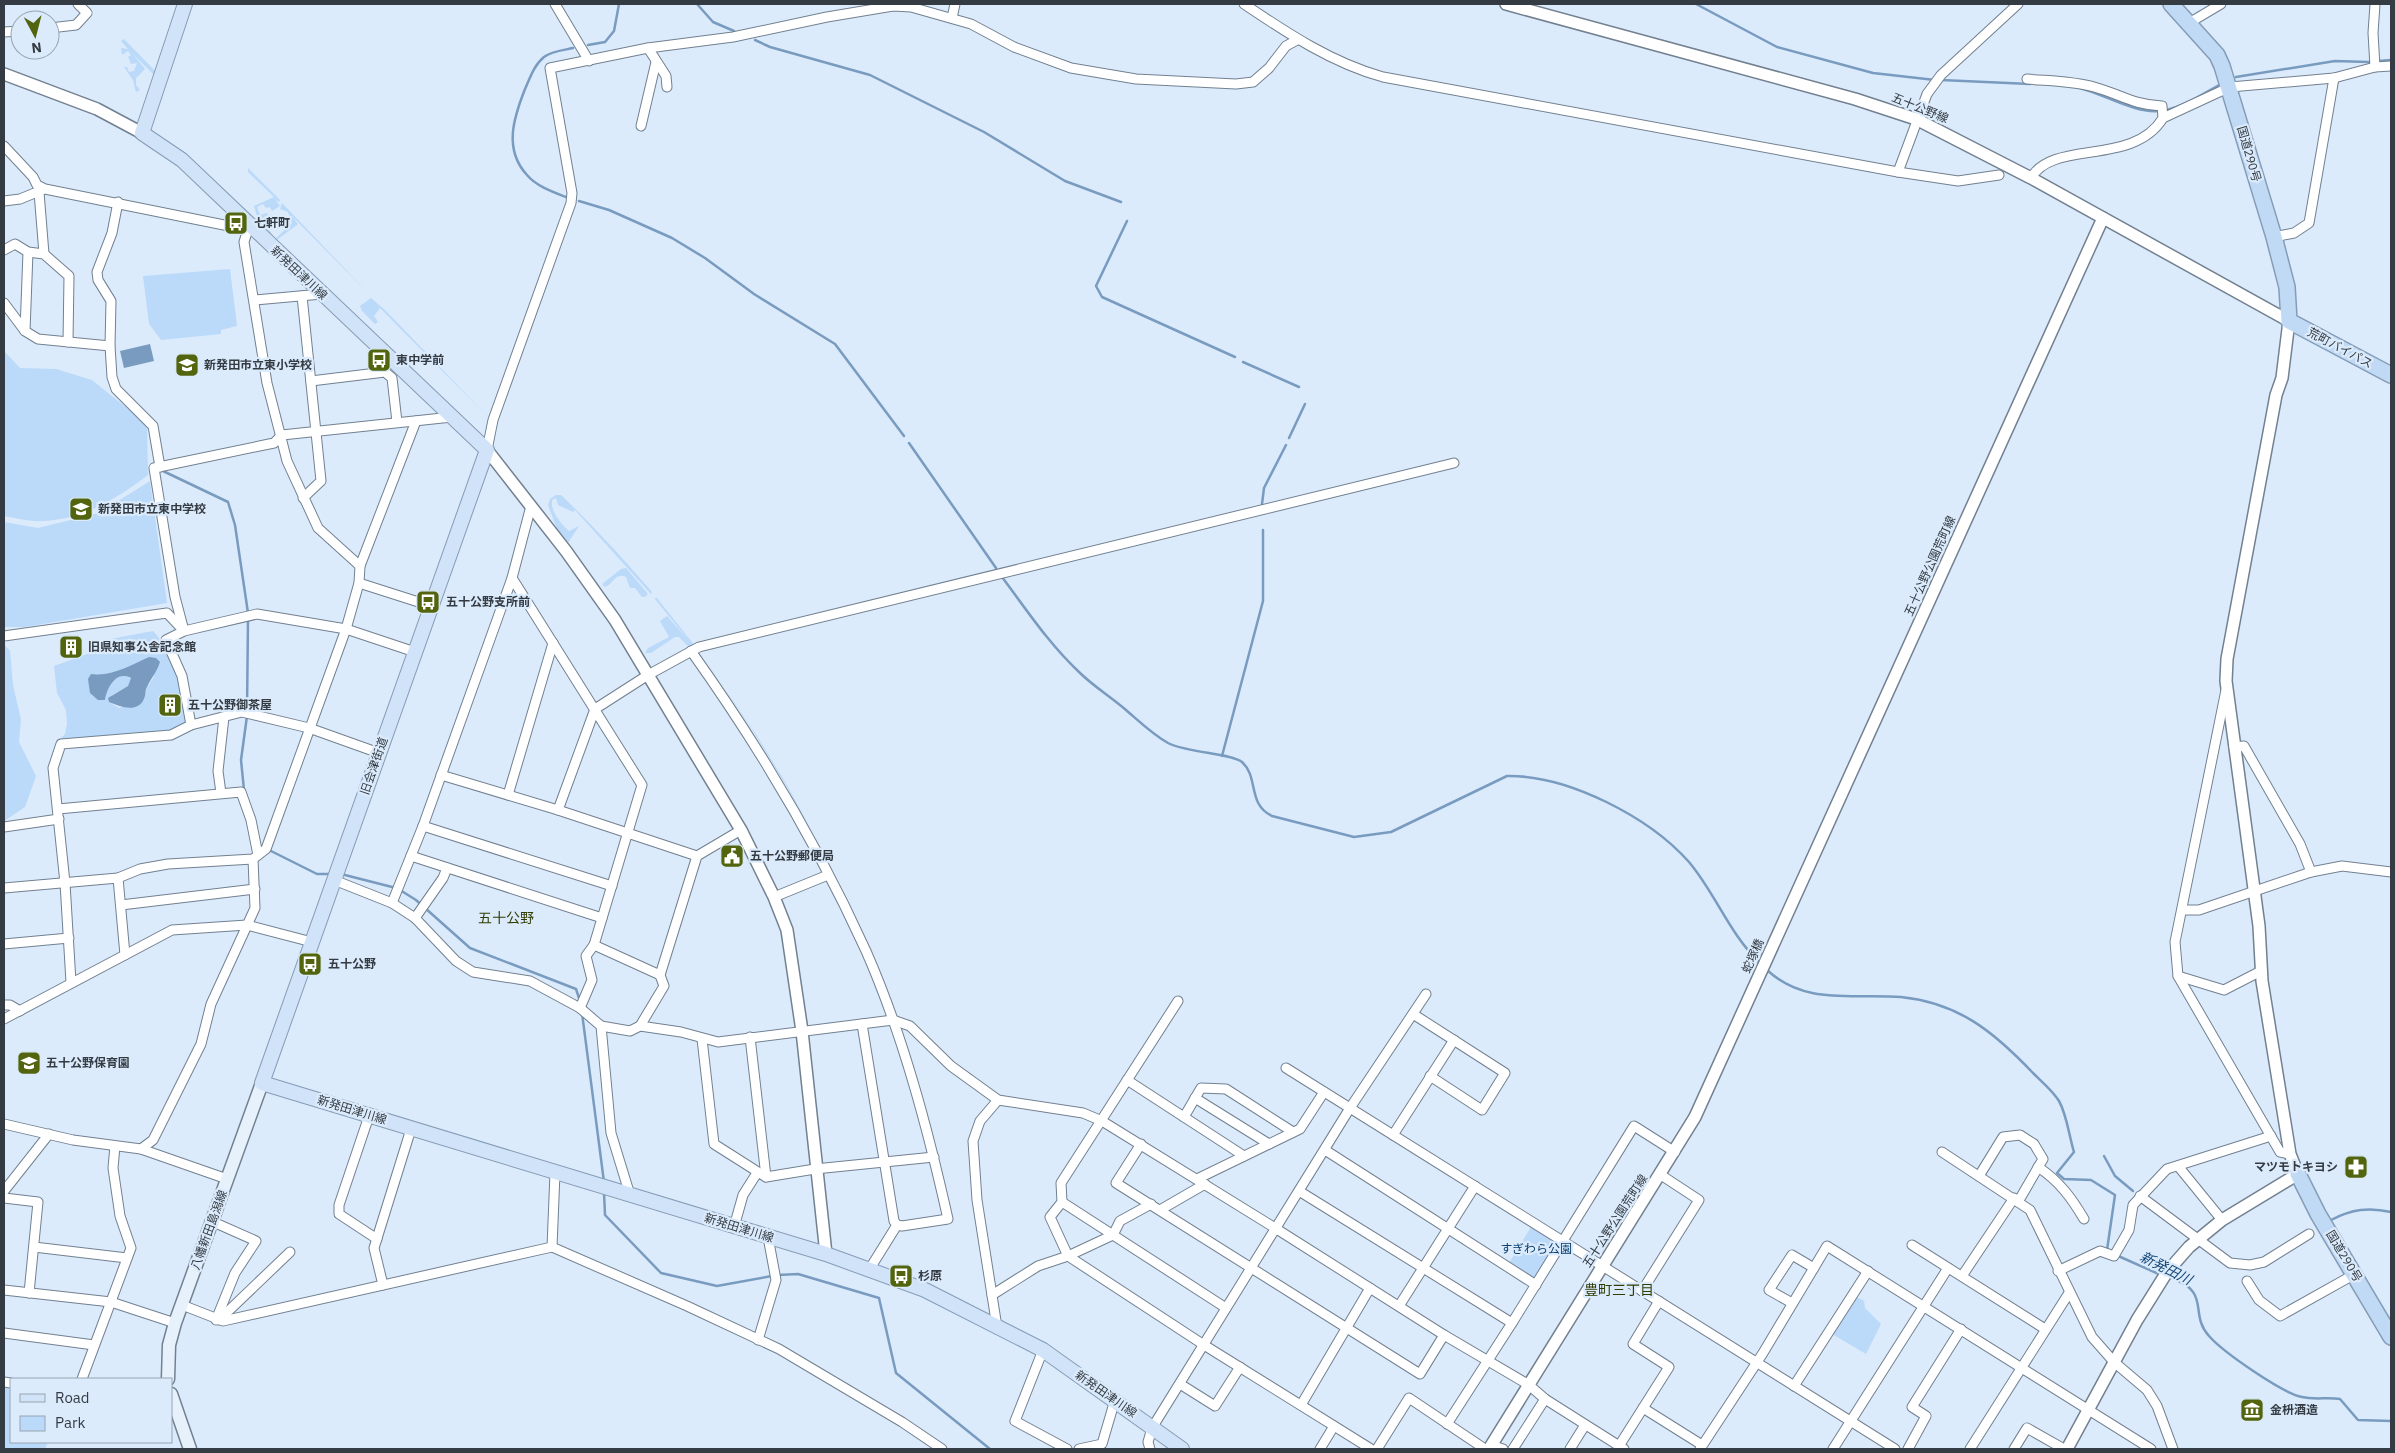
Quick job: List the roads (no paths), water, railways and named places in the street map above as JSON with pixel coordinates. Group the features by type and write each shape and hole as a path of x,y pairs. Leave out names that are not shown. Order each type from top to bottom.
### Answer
{"highway":[{"name":"国道290号","path":"2172,4 2217,55 2230,87 2287,287 2289,321"},
{"name":"荒町バイパス","path":"2289,321 2391,375"},
{"name":"国道290号","path":"2298,1174 2318,1214 2391,1337"}],"main road":[{"path":"142,133 185,4"},
{"name":"新発田津川線","path":"142,133 182,160 249,226 487,450"},
{"name":"旧会津街道","path":"262,1082 487,450"},
{"name":"新発田津川線","path":"262,1082 555,1173 826,1254 925,1290 1043,1350 1182,1449"},
{"name":"八幡新田島潟線","path":"168,1378 169,1345 175,1323 262,1082"},
{"path":"172,1397 190,1449"}],"street":[{"path":"60,27 76,25 87,12 78,4"},
{"path":"555,4 589,61"},
{"path":"952,18 955,4"},
{"path":"1244,4 1297,40 1357,68 1383,77 1898,172 1958,181 1999,175"},
{"name":"五十公野線","path":"1506,4 1855,99 1916,119 2030,178 2289,321"},
{"path":"1898,172 1916,119 1927,94 1941,75 2018,4"},
{"path":"2189,23 2221,4"},
{"path":"2375,4 2373,33 2375,67"},
{"path":"826,1254 815,1169 802,1031 787,930 774,897 741,830 615,620 487,450 494,420 571,203 572,193 550,68 648,48 734,37 827,17 893,6 911,7 952,18 988,32 1014,47 1071,68 1136,79 1190,83 1236,84 1253,82 1269,68 1286,46 1297,40"},
{"path":"648,48 666,76 668,87"},
{"path":"640,126 656,62"},
{"path":"2163,118 2230,87 2334,78 2375,67 2391,66"},
{"path":"4,74 97,109 142,133"},
{"path":"2274,237 2294,233 2308,223 2334,78"},
{"path":"2027,79 2061,81 2093,87 2142,105 2162,106 2163,118 2159,125 2131,145 2041,164 2030,178"},
{"path":"4,146 33,177 37,186 42,190 44,254"},
{"path":"4,202 42,190 118,202 234,227 249,226 244,242 255,300 267,383 282,435 287,461 318,528 360,566"},
{"path":"118,202 112,233 97,272 98,280 111,301 110,346 112,377 116,389 153,426 160,467"},
{"name":"五十公野公園荒町線","path":"1782,925 2103,218"},
{"path":"4,250 15,244 28,252 44,254 69,276 68,342"},
{"path":"25,331 28,252"},
{"path":"255,300 322,294"},
{"path":"302,296 322,481 303,498"},
{"path":"4,304 25,331 38,339 110,346"},
{"path":"2289,321 2282,378 2276,396 2227,659 2226,686 2175,942 2178,976 2280,1152 2290,1154"},
{"path":"311,381 403,371"},
{"path":"385,372 392,378 397,422"},
{"path":"184,631 175,597 154,468 274,443 282,435 452,417"},
{"path":"4,888 118,878 140,869 168,864 256,857 266,849 346,628 358,582 360,566 416,421"},
{"path":"558,810 595,709 648,675 706,644 1454,463"},
{"path":"392,903 423,826 512,578 531,506"},
{"path":"512,578 642,785 594,945 586,956 592,980 580,1008"},
{"path":"358,582 431,606"},
{"path":"4,636 167,613 184,631"},
{"path":"190,725 182,676 166,640 184,631 257,614 346,628 415,652"},
{"path":"508,795 553,643"},
{"path":"691,651 726,700 781,785 866,952 892,1020 934,1157 948,1219 897,1226 869,1270"},
{"path":"2014,1449 2027,1428 2065,1449 2089,1410 2163,1276 2198,1240 2222,1220 2298,1174 2290,1154 2261,970 2260,926 2226,686"},
{"path":"71,982 65,883 53,768 61,744 171,735 190,725 242,712 309,728 379,753"},
{"path":"221,794 218,771 224,717"},
{"path":"2234,747 2244,746 2300,844 2311,872"},
{"path":"441,775 558,810 697,856"},
{"path":"58,809 241,792 251,820 256,857 255,908 211,1004 201,1044 153,1140 141,1149"},
{"path":"4,827 59,819"},
{"path":"423,826 612,886"},
{"path":"640,1026 664,986 660,974 697,856 741,830"},
{"path":"411,856 602,918"},
{"path":"2182,910 2200,910 2311,872 2342,866 2391,872"},
{"path":"415,918 443,878 447,868"},
{"path":"774,897 828,875"},
{"path":"118,878 125,954"},
{"path":"334,880 392,903 415,918 456,961 473,972 530,981 580,1008 601,1026 630,1030 640,1026 681,1032 718,1042 892,1020 910,1026 951,1066 998,1100 1083,1113 1102,1122 1141,1144 1444,1335 1529,1385 1545,1399 1621,1448 1669,1367 1633,1344 1659,1301"},
{"path":"121,905 255,889"},
{"path":"4,1019 172,930 247,925 312,942"},
{"name":"蛇塚橋","path":"1748,1000 1782,925"},
{"path":"4,944 69,938"},
{"path":"594,945 660,974"},
{"path":"2178,976 2224,990 2261,970"},
{"path":"1150,1449 1148,1442 1152,1428 1350,1108 1426,994"},
{"name":"五十公野公園荒町線","path":"1491,1449 1602,1266 1675,1152 1695,1117 1748,1000"},
{"path":"1178,1001 1102,1122 1061,1183 1062,1202 1050,1217 1068,1256 1204,1345 1371,1449"},
{"path":"4,1004 20,1010"},
{"path":"1413,1014 1505,1073 1482,1110 1430,1076"},
{"path":"862,1024 894,1221 897,1226"},
{"path":"601,1026 612,1122 611,1132 630,1195"},
{"path":"734,1227 743,1195 762,1175 750,1037"},
{"path":"702,1039 714,1144 762,1175 934,1157"},
{"path":"1392,1134 1454,1040"},
{"path":"1286,1068 1895,1449"},
{"path":"1127,1080 1244,1156"},
{"path":"1184,1117 1201,1088 1226,1089 1293,1132"},
{"path":"1160,1210 1244,1156 1300,1129 1324,1092"},
{"path":"1196,1098 1269,1144"},
{"path":"997,1327 978,1200 973,1140 980,1121 998,1100"},
{"path":"369,1116 339,1205 339,1214 377,1239"},
{"path":"4,1124 49,1134 141,1149 227,1178"},
{"path":"1447,1424 1536,1285 1634,1126 1675,1152"},
{"path":"383,1285 374,1248 411,1129"},
{"path":"4,1191 49,1134"},
{"path":"1962,1276 2043,1159 2034,1144 2020,1135 2010,1136 2003,1138 1979,1176"},
{"path":"2058,1271 2100,1251 2115,1252 2129,1230 2133,1205 2167,1169 2271,1136"},
{"path":"1141,1144 1116,1183 1345,1328 1420,1374 1444,1335"},
{"path":"82,1378 131,1248 120,1216 113,1168 115,1146"},
{"path":"1325,1150 1536,1285"},
{"path":"1942,1152 2030,1210 2058,1271 2092,1337 2114,1362 2147,1390 2157,1406 2174,1449"},
{"path":"2178,1166 2222,1220"},
{"path":"2038,1168 2053,1177 2069,1194 2084,1219"},
{"path":"552,1247 555,1173"},
{"path":"1642,1291 1699,1200 1661,1174"},
{"path":"1399,1306 1475,1186"},
{"path":"1299,1191 1512,1323"},
{"path":"2140,1196 2230,1263 2250,1265 2264,1262 2309,1234"},
{"path":"4,1198 38,1202 29,1292"},
{"path":"1062,1202 1226,1308"},
{"path":"992,1295 1038,1266 1068,1256 1112,1235 1120,1221 1151,1204"},
{"path":"212,1222 256,1241 235,1273 220,1305 218,1320"},
{"path":"758,1340 776,1280 768,1237"},
{"path":"1912,1245 2045,1328"},
{"path":"34,1246 127,1258"},
{"path":"1643,1408 1701,1447 1828,1246 2089,1410 2136,1445 2151,1449"},
{"path":"182,1305 218,1320 552,1247 687,1306 778,1349 902,1422 942,1449"},
{"path":"218,1320 290,1252"},
{"path":"1792,1303 1769,1290 1792,1255 1814,1268"},
{"path":"1833,1449 1948,1268"},
{"path":"1794,1386 1868,1271"},
{"path":"2247,1280 2259,1300 2280,1316 2355,1274"},
{"path":"1301,1404 1370,1288"},
{"path":"4,1290 110,1302 175,1323"},
{"path":"1970,1449 2069,1292"},
{"path":"1908,1449 1926,1416 1912,1407 1961,1328"},
{"path":"4,1333 94,1345"},
{"path":"1043,1350 1015,1421 1067,1449"},
{"path":"1180,1384 1215,1406 1240,1367"},
{"path":"1377,1449 1408,1398 1485,1449"},
{"path":"1513,1449 1545,1399"},
{"path":"1082,1449 1102,1444 1115,1400"},
{"path":"1570,1449 1585,1424"},
{"path":"1320,1449 1334,1426"},
{"path":"1491,1449 1497,1447 1503,1449"}],"waterway":[{"path":"588,45 605,42 614,31 619,4"},
{"path":"697,4 713,22 734,31"},
{"path":"1696,4 1777,47 1873,73 1935,80"},
{"path":"755,40 770,47 870,75 984,132 1065,181 1121,202"},
{"path":"566,197 550,191 527,175 515,155 513,133 517,111 538,64 551,53 573,48"},
{"path":"2378,61 2391,60"},
{"path":"2236,77 2335,61 2369,62"},
{"path":"1941,80 2030,84"},
{"path":"2080,88 2139,109 2158,111 2183,105 2221,84"},
{"path":"579,201 609,210 672,238 705,258 754,294 835,344 904,436"},
{"path":"1127,221 1096,286 1102,297 1235,357"},
{"path":"1243,362 1299,387"},
{"path":"1289,438 1305,404"},
{"path":"909,443 996,568"},
{"path":"1262,504 1264,488 1286,445"},
{"path":"163,471 228,502 235,525 248,613"},
{"path":"1222,756 1263,601 1263,530"},
{"path":"1002,577 1038,626 1068,661 1090,682 1151,732 1176,746 1228,757 1242,762 1250,775 1259,805 1272,816 1354,837 1391,832 1507,776 1556,783 1606,802 1652,829 1672,845 1699,874 1731,927 1761,964"},
{"path":"247,711 248,619"},
{"path":"244,790 241,760 247,716"},
{"path":"269,850 317,874 330,874"},
{"path":"341,874 396,888"},
{"path":"400,890 416,900 470,948 576,989 580,1001"},
{"path":"1767,970 1782,981 1798,989 1814,993 1831,996 1901,997 1922,1000 1941,1006 1974,1022 2004,1045 2047,1086 2062,1107 2074,1152 2057,1173 2064,1179 2091,1180 2115,1195 2107,1250"},
{"path":"582,1013 604,1182"},
{"path":"2104,1156 2115,1176 2133,1191"},
{"path":"604,1192 605,1215 661,1273 717,1286 772,1276"},
{"path":"2331,1220 2346,1213 2361,1210 2391,1212"},
{"name":"新発田川","path":"2116,1255 2161,1275"},
{"path":"778,1275 798,1274 879,1298 896,1373 990,1449"},
{"name":"新発田川","path":"2169,1277 2191,1289 2198,1304 2203,1327 2209,1336 2253,1371 2281,1388 2302,1397 2340,1399 2358,1420 2391,1421"}],"place":[{"name":"七軒町","path":"236,223"},
{"name":"東中学前","path":"379,360"},
{"name":"新発田市立東小学校","path":"187,365"},
{"name":"新発田市立東中学校","path":"81,509"},
{"name":"五十公野支所前","path":"428,602"},
{"name":"旧県知事公舎記念館","path":"71,647"},
{"name":"五十公野御茶屋","path":"170,705"},
{"name":"五十公野郵便局","path":"732,856"},
{"name":"五十公野","path":"310,964"},
{"name":"五十公野保育園","path":"29,1063"},
{"name":"マツモトキヨシ","path":"2356,1167"},
{"name":"杉原","path":"901,1276"},
{"name":"金枡酒造","path":"2252,1410"}],"district":[{"name":"五十公野","path":"506,918"},
{"name":"豊町三丁目","path":"1619,1290"}],"park label":[{"name":"すぎわら公園","path":"1536,1249"}]}
